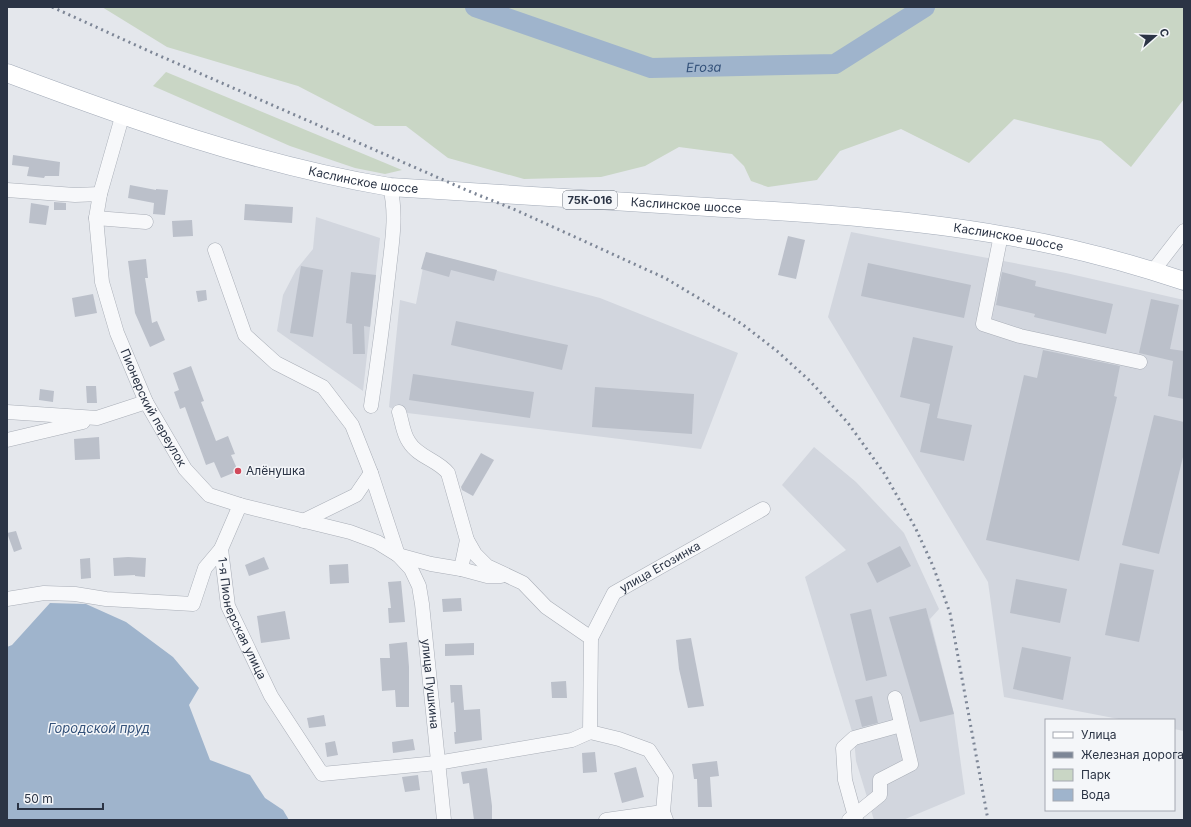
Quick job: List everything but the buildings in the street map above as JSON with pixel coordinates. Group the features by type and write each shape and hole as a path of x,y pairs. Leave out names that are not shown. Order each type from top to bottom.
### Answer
{"main road":[{"name":"Каслинское шоссе","path":"7,73 122,116 286,167 340,179 390,187 807,213 906,222 1001,235 1068,248 1184,281"}],"street":[{"name":"Пионерский переулок","path":"122,116 100,194 96,218 102,282 117,334 146,402 185,469 209,495 240,505 350,532 377,542 398,555"},
{"path":"371,406 384,318 393,233 394,203 390,187"},
{"path":"7,190 75,195 100,194"},
{"path":"96,218 146,222"},
{"path":"1153,271 1184,231"},
{"path":"1001,235 983,324 1020,336 1140,362"},
{"path":"215,250 245,335 276,363 323,387 352,425 371,473 398,555 487,576 507,576"},
{"path":"7,440 97,418 146,402"},
{"path":"7,412 97,418"},
{"path":"399,412 409,442 428,459 443,466 448,473 467,540 475,554 487,566 523,583 546,608 592,638"},
{"path":"303,521 356,495 371,473"},
{"path":"221,549 240,505"},
{"name":"улица Егозинка","path":"590,732 592,638 614,593 763,509"},
{"path":"461,569 467,540"},
{"name":"1-я Пионерская улица","path":"7,599 44,593 74,594 106,599 193,604 205,568 221,549"},
{"name":"1-я Пионерская улица","path":"221,549 228,606 271,696 322,774 438,763"},
{"name":"улица Пушкина","path":"398,555 411,568 419,586 444,820"},
{"path":"895,698 911,764 880,780 880,795 854,819 845,780 843,748 854,738 901,725"},
{"path":"438,763 572,740 590,732 619,739 649,750 666,776 664,816 606,820"}],"shaded area":[{"path":"316,217 380,238 363,391 277,331 283,295 296,270 313,249"},
{"path":"851,232 1066,273 1184,300 1184,731 1175,729 1175,719 1119,719 1004,697 988,582 828,317"},
{"path":"426,252 600,298 738,353 701,449 399,412 389,407 400,300 416,304"},
{"path":"814,447 856,482 904,533 939,609 930,619 954,714 965,794 903,820 874,820 856,761 854,738 805,577 846,550 782,485"}],"green space":[{"path":"102,7 1184,7 1184,99 1131,167 1101,141 1014,119 969,163 901,129 840,151 817,180 768,187 751,181 744,166 732,154 679,147 645,166 601,177 524,179 448,158 406,126 375,126 298,86 167,47"},
{"path":"166,72 402,170 385,174 355,168 290,146 153,86"}],"water":[{"name":"Городской пруд","path":"50,603 86,604 126,622 173,657 199,688 189,705 210,760 250,775 265,798 283,810 289,820 7,820 7,647 12,645"}],"waterway":[{"name":"Егоза","path":"475,7 651,68 835,64 925,7"}],"railway":[{"path":"52,7 151,52 471,192 518,211 665,278 742,324 777,351 810,381 848,423 884,473 915,527 933,566 950,613 988,820"}],"place":[{"name":"Алёнушка","path":"238,471"}]}
